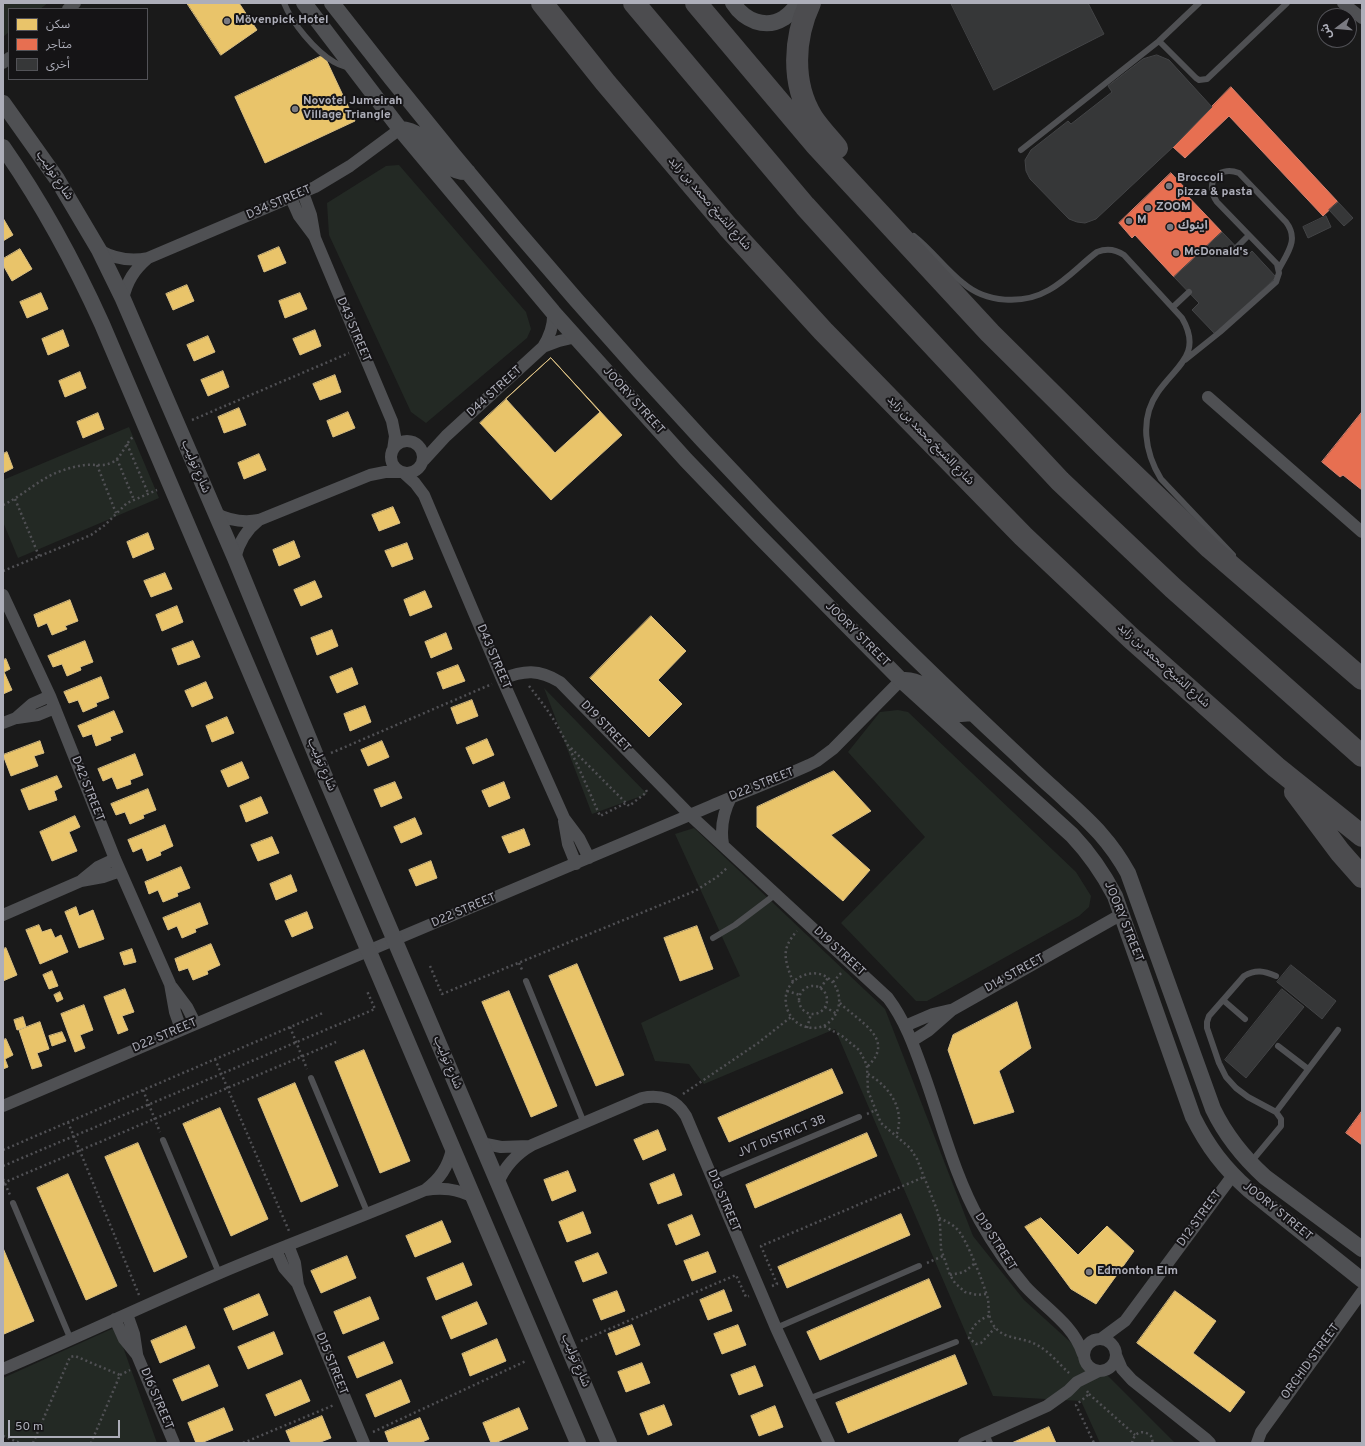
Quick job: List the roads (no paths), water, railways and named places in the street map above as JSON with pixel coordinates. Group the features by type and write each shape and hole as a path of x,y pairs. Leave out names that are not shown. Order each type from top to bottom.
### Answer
{"highway":[{"name":"شارع الشيخ محمد بن زايد","path":"542,3 605,82 728,227 824,331 1029,541 1131,638 1276,767 1362,836"},
{"path":"634,3 805,206 872,281 1060,481 1173,588 1362,756"},
{"path":"696,3 815,144 864,197 902,230 990,333 1210,548 1362,679"},
{"path":"810,3 803,22 797,54 800,86 812,117 854,169 859,178 864,197"},
{"path":"1276,767 1340,852 1362,877"}],"street":[{"name":"JOORY STREET","path":"304,3 400,129 553,312 717,492 901,680 1085,848 1107,880 1115,896 1193,1117 1210,1148 1233,1175 1362,1280"},
{"name":"JOORY STREET","path":"332,3 468,172 582,307 739,480 834,578 973,713 1092,823 1107,840 1120,858 1135,889 1213,1109 1229,1138 1250,1164 1362,1249"},
{"path":"733,3 738,11 746,17 754,22 764,24 783,19 791,13 799,3"},
{"path":"1343,3 1362,18"},
{"name":"شارع توليب","path":"3,103 57,179 99,250 123,299 235,558 317,758 609,1443"},
{"path":"400,129 408,129 420,135 450,168 462,172 468,172"},
{"name":"D34 STREET","path":"99,250 115,258 123,260 148,258 303,193 338,174 400,129"},
{"path":"3,147 33,191 77,269 578,1443"},
{"name":"D43 STREET","path":"303,193 311,216 315,238 392,421 394,436 392,452"},
{"name":"D43 STREET","path":"291,198 299,216 315,238"},
{"name":"D34 STREET","path":"123,299 128,280 148,258"},
{"name":"D44 STREET","path":"423,462 446,436 543,347 552,330 554,321 553,312"},
{"name":"D44 STREET","path":"543,347 576,337"},
{"path":"1208,397 1362,532"},
{"name":"D43 STREET","path":"392,421 414,442"},
{"name":"D44 STREET","path":"414,442 431,441 446,436"},
{"path":"215,514 223,518 241,522 259,520 370,475 385,472 415,472 423,462 423,452 414,442 402,442 398,444 370,475"},
{"path":"392,452 393,465 402,473"},
{"name":"D43 STREET","path":"423,462 424,495"},
{"name":"D43 STREET","path":"402,473 415,484 424,495 502,679 564,818 579,838 589,858"},
{"path":"235,558 243,536 259,520"},
{"name":"D42 STREET","path":"3,595 50,696 115,859 170,984 175,1012 181,1029"},
{"name":"D19 STREET","path":"502,679 521,672 542,673 560,682 690,815 879,989 895,1008 912,1040 958,1171 979,1220 1004,1260 1025,1286 1069,1328 1078,1340 1084,1356"},
{"path":"901,680 920,683 956,712 961,714 973,713"},
{"name":"D22 STREET","path":"3,1106 195,1023 368,952 731,797 800,770 822,758 833,749 901,680"},
{"path":"3,724 16,718 32,704 50,696"},
{"path":"16,718 38,715 55,708"},
{"path":"723,844 721,828 722,820 731,797"},
{"name":"D43 STREET","path":"564,818 568,844 576,864"},
{"path":"81,881 98,867 115,859"},
{"path":"3,915 81,881 103,877 120,870"},
{"name":"D14 STREET","path":"912,1040 928,1031 952,1010 1122,914"},
{"name":"D42 STREET","path":"170,984 185,1003 195,1023"},
{"path":"905,1026 929,1015 952,1010"},
{"name":"D13 STREET","path":"584,1123 650,1096 662,1097 673,1101 683,1110 776,1328 829,1443"},
{"path":"498,1183 517,1155 532,1145 584,1123"},
{"path":"481,1143 501,1147 532,1145"},
{"path":"425,1190 437,1180 446,1168 452,1149"},
{"name":"D12 STREET","path":"1116,1353 1119,1336 1125,1321 1233,1175"},
{"path":"3,1369 219,1273 425,1190 435,1188 455,1190 473,1197"},
{"name":"D15 STREET","path":"291,1244 298,1285 363,1440"},
{"name":"D15 STREET","path":"276,1250 284,1268 298,1285"},
{"name":"ORCHID STREET","path":"1247,1443 1259,1438 1362,1292"},
{"name":"D16 STREET","path":"127,1314 134,1334 137,1355"},
{"name":"D16 STREET","path":"115,1319 124,1338 137,1355 174,1443"},
{"name":"D12 STREET","path":"1099,1338 1125,1321"},
{"name":"D19 STREET","path":"1069,1328 1083,1334 1099,1338"},
{"path":"1077,1382 1082,1370 1086,1346 1089,1342 1099,1338 1109,1341 1122,1368 1132,1380 1210,1442"},
{"path":"964,1443 988,1438 1047,1406 1077,1382 1112,1365 1116,1353"},
{"path":"1084,1356 1089,1367 1132,1380"}],"lane":[{"path":"284,3 299,28 324,55 336,63 355,70"},
{"path":"1021,150 1159,41 1199,3"},
{"path":"1159,41 1196,78 1199,80 1207,80 1287,3"},
{"path":"1258,588 1240,563 1221,541 1161,480 1153,466 1148,452 1146,437 1150,407 1157,393 1184,361 1220,332 1276,282 1279,269 1292,242 1293,235 1291,228 1286,222 1239,173 1232,170 1224,171 1213,181 1211,189 1213,196 1277,264 1279,269"},
{"path":"902,230 922,243 964,285 977,292 1006,300 1035,296 1049,290 1097,252 1104,249 1118,251 1124,255 1182,318 1188,330 1190,345 1184,361"},
{"path":"1237,247 1249,235"},
{"path":"1173,307 1189,292"},
{"path":"713,938 735,925 776,894"},
{"path":"1250,1164 1281,1126 1280,1116 1276,1112 1255,1101 1236,1088 1222,1071 1207,1025 1209,1016 1240,980 1249,973 1260,970 1276,976"},
{"path":"526,981 584,1123"},
{"path":"1223,1000 1245,1020"},
{"path":"1276,1112 1338,1030"},
{"path":"1278,1046 1308,1069"},
{"path":"311,1078 368,1214"},
{"name":"JVT DISTRICT 3B","path":"713,1178 859,1118"},
{"path":"163,1140 219,1273"},
{"path":"13,1203 71,1340"},
{"path":"776,1328 919,1266"},
{"path":"808,1400 956,1342"}],"place":[{"name":"Mövenpick Hotel","path":"227,21"},
{"name":"Novotel Jumeirah Village Triangle","path":"295,109"},
{"name":"Broccoli pizza & pasta","path":"1169,186"},
{"name":"ZOOM","path":"1148,208"},
{"name":"M","path":"1129,221"},
{"name":"اينوك","path":"1170,227"},
{"name":"McDonald's","path":"1176,253"},
{"name":"Edmonton Elm","path":"1089,1272"}]}
